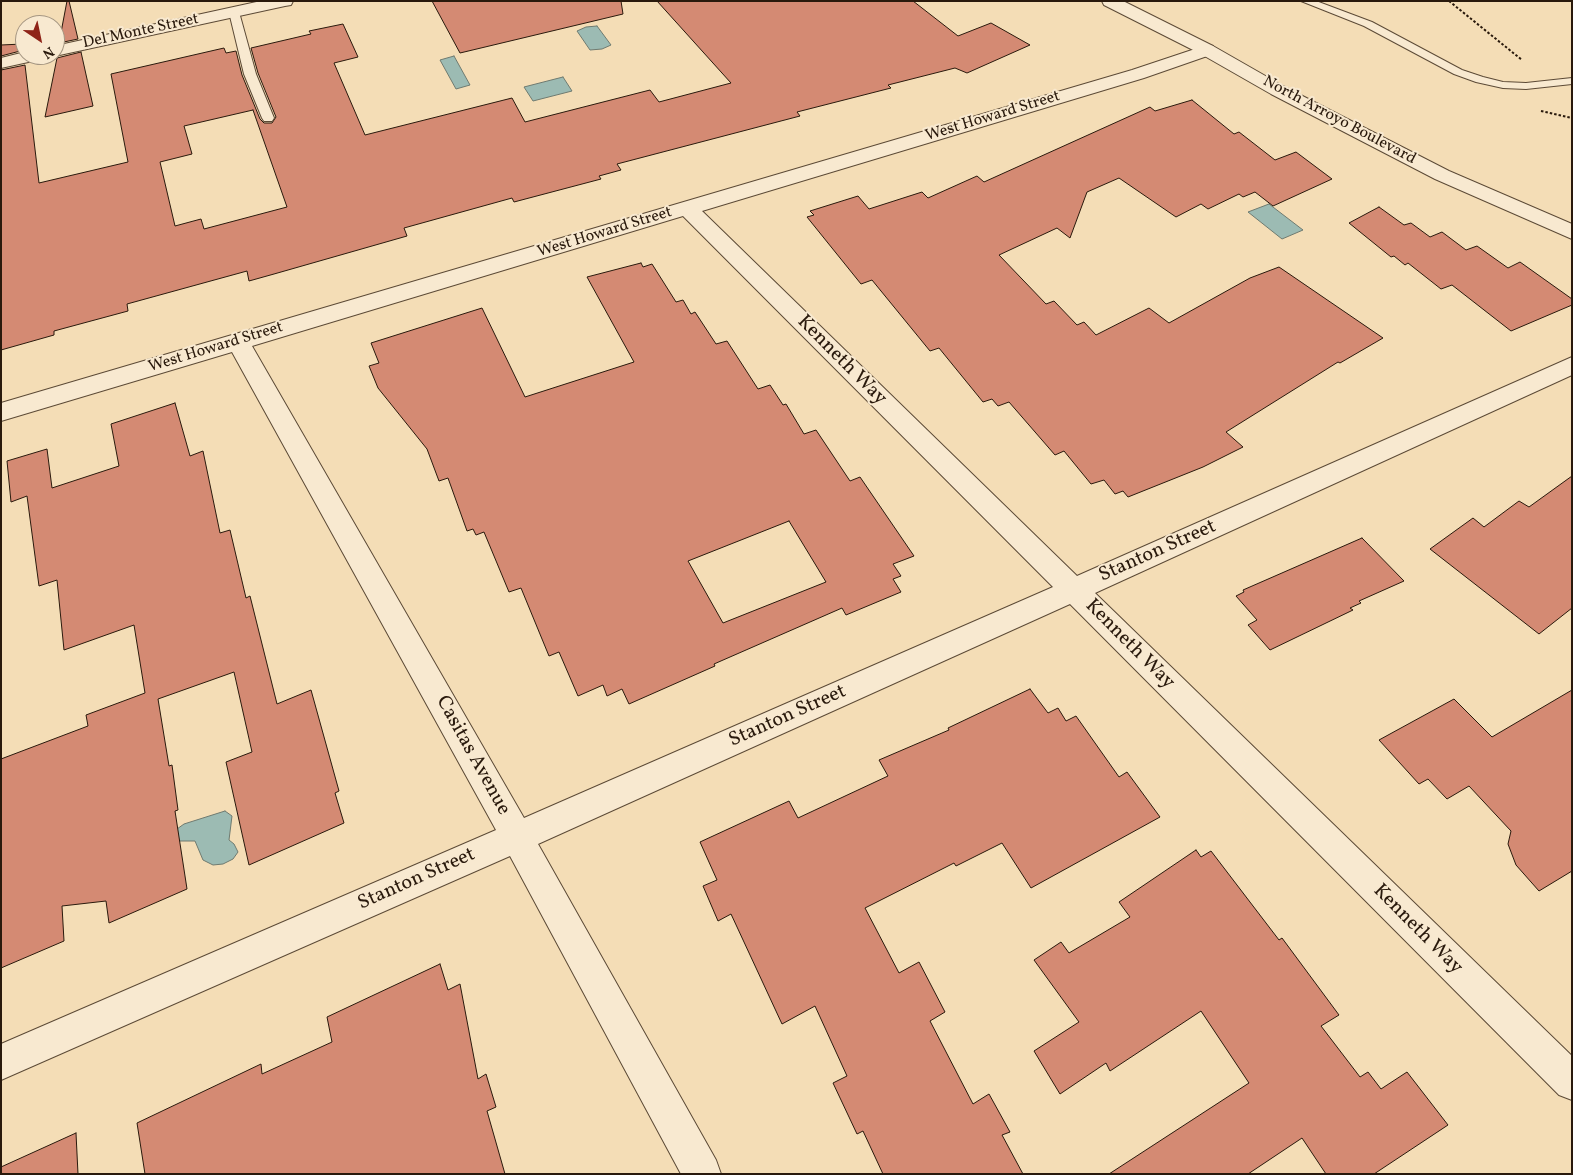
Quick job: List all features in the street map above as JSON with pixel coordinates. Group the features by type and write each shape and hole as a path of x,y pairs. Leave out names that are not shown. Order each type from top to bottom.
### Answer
{"street":[{"name":"Del Monte Street","path":"65,49 285,1"},
{"name":"North Arroyo Boulevard","path":"1110,1 1207,50 1277,90 1442,175 1572,232"},
{"name":"West Howard Street","path":"1,412 1138,74 1207,50"},
{"path":"1,62 15,59"},
{"name":"Kenneth Way","path":"687,208 1572,1082"},
{"name":"Casitas Avenue","path":"238,342 517,836 702,1174"},
{"name":"Stanton Street","path":"1,1062 1073,590 1572,365"}],"lane":[{"path":"1306,1 1368,24 1458,72 1480,80 1504,85 1526,86 1572,81"},
{"path":"234,12 250,74 268,118"}],"path":[{"path":"1449,1 1553,83"}],"water":[{"path":"597,26 611,45 602,49 590,50 577,31 586,27"},
{"path":"454,56 470,85 456,89 440,60"},
{"path":"563,77 572,91 533,101 524,87"},
{"path":"1269,204 1303,230 1282,239 1248,212"},
{"path":"225,811 232,816 229,840 234,844 238,852 233,859 223,864 213,865 203,860 195,841 176,841 177,829 184,824"}],"building":[{"path":"67,1 69,1 78,39 65,42 64,15"},
{"path":"432,1 621,1 623,14 460,53"},
{"path":"657,1 913,1 958,36 991,23 1030,45 967,73 955,68 888,85 891,88 797,112 800,116 617,164 621,170 599,176 601,179 514,202 512,198 404,228 407,236 249,281 247,271 127,304 128,311 54,331 54,335 1,350 1,70 25,65 39,183 128,162 111,74 224,48 226,53 236,51 242,75 260,119 264,123 272,123 276,117 258,73 251,48 311,34 309,31 343,24 358,57 334,63 365,135 512,98 525,122 650,90 659,102 731,83","holes":["253,110 287,207 204,229 201,219 175,226 160,162 192,154 184,126"]},
{"path":"15,44 15,52 1,56 1,45"},
{"path":"81,52 93,106 45,117 56,65 65,65 65,56"},
{"path":"1192,100 1234,134 1239,132 1275,160 1296,152 1332,179 1273,206 1255,192 1243,197 1239,194 1208,209 1201,204 1176,217 1119,178 1087,192 1070,238 1057,228 999,255 1046,304 1054,301 1077,325 1084,322 1096,335 1149,308 1169,323 1250,278 1279,267 1383,338 1340,363 1338,362 1226,432 1243,447 1203,467 1128,497 1123,491 1115,494 1104,480 1091,484 1064,451 1055,455 1009,402 998,406 992,399 983,402 939,348 930,351 872,280 861,284 807,217 814,215 810,211 858,196 869,209 922,192 928,198 977,176 984,182 1150,107 1155,111"},
{"path":"1379,207 1404,225 1411,223 1430,237 1442,232 1466,250 1477,246 1508,268 1520,262 1572,299 1572,305 1511,331 1452,285 1441,289 1408,263 1405,265 1394,256 1391,257 1349,223"},
{"path":"641,263 643,267 652,264 676,302 683,300 691,314 695,312 716,344 727,341 758,389 770,385 783,405 786,404 804,434 816,430 850,481 860,477 914,556 893,564 901,576 893,579 901,592 846,615 842,608 714,664 715,666 629,704 622,689 607,696 603,685 578,696 559,652 549,656 521,588 509,592 484,532 476,535 473,529 467,531 448,478 439,481 427,449 378,388 369,366 379,363 371,343 482,308 525,397 634,362 587,277","holes":["789,521 826,582 723,623 688,561"]},
{"path":"175,403 190,456 203,451 220,533 230,530 246,598 250,596 277,704 311,690 339,791 335,793 344,823 249,865 226,762 252,752 234,672 158,699 169,766 172,765 178,810 175,811 187,889 109,923 106,901 62,906 64,941 1,968 1,759 88,726 86,715 145,693 134,625 64,650 57,580 39,586 27,496 11,502 7,461 47,449 52,488 119,466 111,424"},
{"path":"1572,476 1572,608 1539,634 1430,549 1473,518 1484,527 1519,501 1529,507"},
{"path":"1362,538 1404,581 1359,601 1361,603 1350,608 1353,610 1270,650 1248,625 1257,620 1236,596 1244,592 1243,590"},
{"path":"1030,689 1048,713 1058,708 1066,721 1076,716 1119,777 1127,772 1160,817 1031,888 1002,843 956,866 954,863 865,908 899,973 919,962 945,1012 930,1021 973,1104 989,1094 1010,1132 1002,1135 1023,1174 883,1174 863,1131 857,1134 833,1083 847,1076 815,1006 782,1024 731,914 718,921 703,886 717,880 700,842 789,801 798,818 888,776 879,760 949,730 948,728"},
{"path":"1572,690 1572,871 1539,891 1516,865 1508,844 1511,831 1469,786 1447,799 1428,779 1419,784 1379,740 1454,699 1492,737"},
{"path":"1196,850 1201,857 1211,851 1279,940 1282,938 1339,1015 1321,1026 1360,1077 1368,1072 1381,1089 1407,1072 1448,1125 1374,1174 1326,1174 1302,1138 1248,1174 1109,1174 1249,1083 1201,1011 1110,1071 1106,1063 1060,1094 1034,1051 1079,1022 1034,960 1061,942 1069,953 1130,917 1119,902"},
{"path":"440,964 448,990 460,984 478,1079 486,1074 496,1107 487,1111 505,1174 145,1174 137,1123 261,1064 262,1074 332,1042 327,1017"},
{"path":"76,1133 78,1174 1,1174 1,1167"}]}
